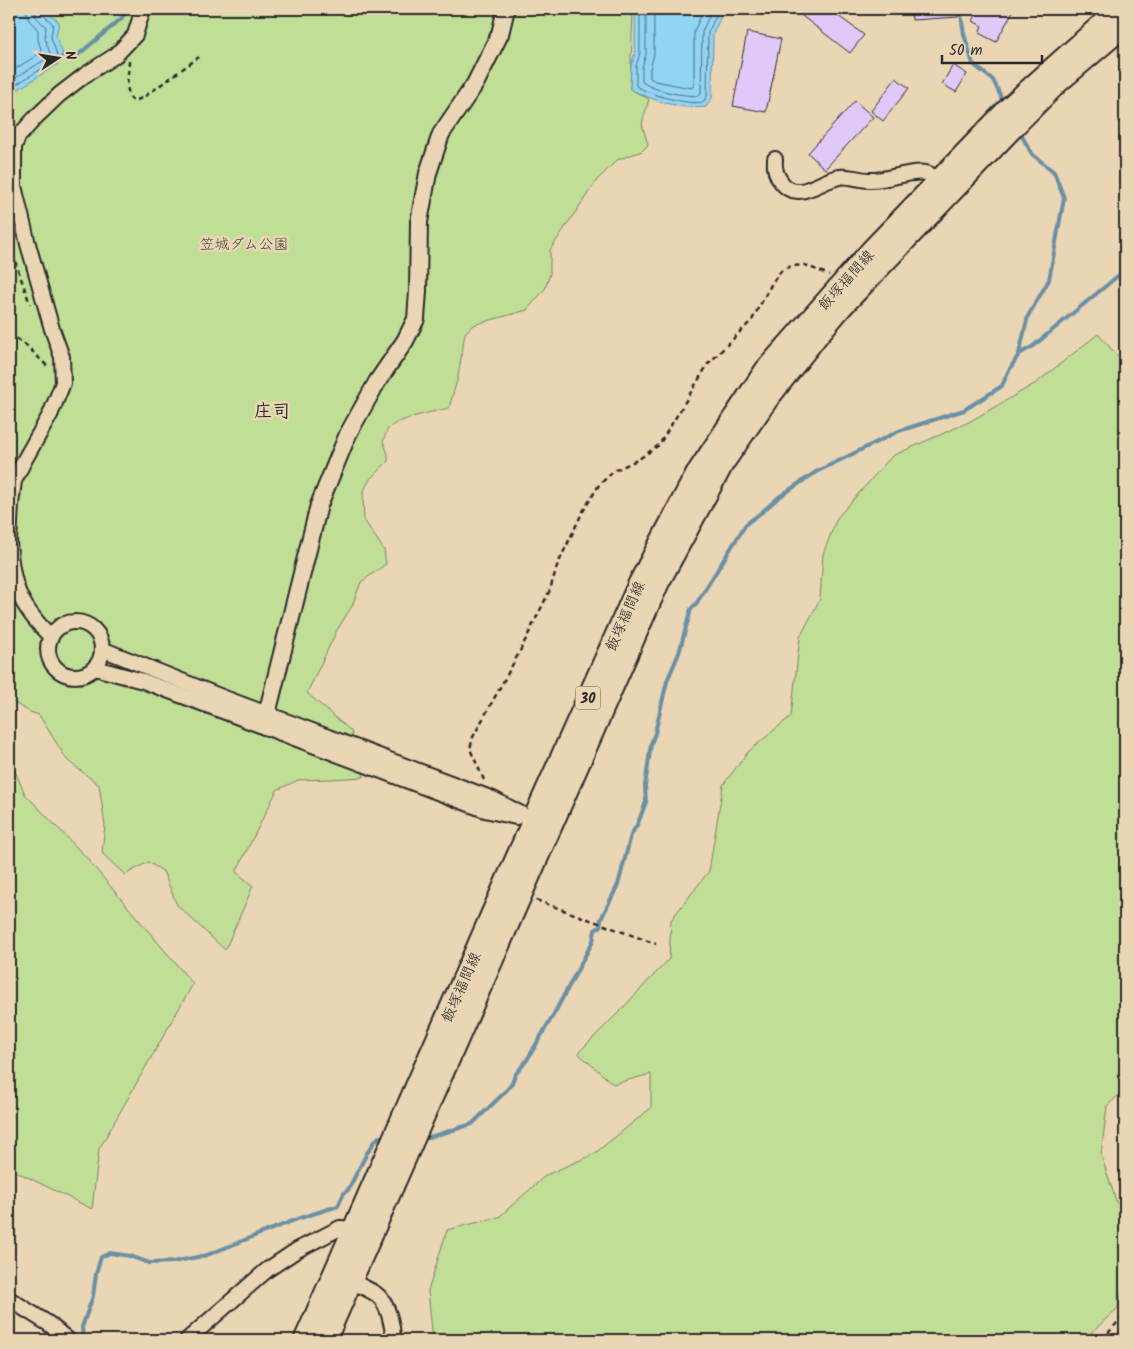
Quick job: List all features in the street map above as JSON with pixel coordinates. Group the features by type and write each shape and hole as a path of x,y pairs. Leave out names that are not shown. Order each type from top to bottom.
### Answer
{"main road":[{"name":"飯塚福間線","path":"305,1340 542,824 658,583 723,463 768,398 815,338 945,186 1107,20 1121,9"},
{"name":"飯塚福間線","path":"1024,106 1058,82 1125,25"},
{"name":"飯塚福間線","path":"325,1340 521,895 542,824 640,582 696,475 766,370 872,250 945,186"}],"street":[{"path":"51,637 36,622 19,594 12,570 9,542 14,481 50,415 64,383 62,357 52,329 28,244 14,186 14,147 18,137 59,95 116,55 131,39 143,9"},
{"path":"266,720 319,505 348,434 377,382 405,341 416,319 419,222 428,173 441,134 475,84 500,34 506,9"},
{"path":"774,159 774,169 780,181 794,191 808,189 839,176 870,180 914,173 926,173 945,186"},
{"path":"68,623 84,623 96,632 100,638 102,649 100,660 89,673 80,676 64,674 56,669 48,654 48,645 51,637 56,630 68,623"},
{"path":"102,649 213,693 314,747 485,810 542,824"},
{"path":"95,668 143,681 266,720 492,799 542,824"},
{"path":"187,1340 267,1270 297,1250 340,1228 355,1229"},
{"path":"351,1281 378,1295 388,1311 393,1330 392,1340"},
{"path":"9,1299 49,1324 68,1340"}],"path":[{"path":"131,39 128,91 129,97 132,100 144,97 199,57"},
{"path":"492,799 470,750 473,737 550,590 557,566 582,513 599,485 614,471 639,459 659,444 708,364 752,320 781,271 791,266 805,265 844,282"},
{"path":"9,333 27,346 64,383"},
{"path":"521,895 656,944"},
{"path":"1125,1117 1125,1168"},
{"path":"1102,1340 1125,1314"}],"green space":[{"name":"笠城ダム公園","path":"9,9 633,9 630,89 649,99 642,124 648,145 642,151 617,160 597,180 550,250 550,274 545,289 527,310 473,325 465,333 458,377 449,408 407,419 392,425 387,430 383,441 388,454 388,461 370,479 363,492 364,520 384,550 386,564 361,582 352,606 337,630 307,693 351,731 364,777 298,780 277,790 236,872 253,886 225,950 177,905 163,871 148,862 125,875 102,853 105,825 99,785 67,760 39,715 9,700"},
{"path":"1098,334 1125,364 1125,1089 1107,1106 1101,1155 1121,1216 1125,1279 1118,1308 1083,1340 433,1340 428,1291 447,1230 499,1217 546,1175 594,1154 651,1108 651,1074 613,1084 578,1053 669,959 671,920 709,871 723,785 748,752 791,716 800,637 820,599 823,554 837,518 892,456 969,422 1036,383"},
{"path":"9,757 25,794 84,855 193,984 99,1149 92,1209 9,1168"}],"water":[{"path":"9,9 43,9 59,22 56,37 63,54 58,64 9,95"},
{"path":"635,9 724,9 713,34 712,98 706,107 677,106 630,89 631,66 635,53"}],"building":[{"path":"793,9 829,9 864,35 850,53"},
{"path":"911,9 958,9 958,17 912,20"},
{"path":"979,9 1014,9 996,42 979,33 982,26 973,21"},
{"path":"747,32 781,39 766,112 733,106"},
{"path":"953,65 967,74 956,92 942,84"},
{"path":"896,78 909,88 883,121 871,111"},
{"path":"855,101 873,117 825,169 808,153"}],"waterway":[{"path":"62,57 78,55 122,18 126,9"},
{"path":"960,9 964,34 973,64 993,80 1004,103"},
{"path":"421,1138 427,1138 472,1124 511,1085 515,1075 527,1060 555,1012 593,941 595,930 600,927 601,919 618,885 631,835 646,802 645,786 651,744 667,681 679,653 691,609 746,524 779,497 816,472 899,431 964,410 1002,386 1019,354 1028,316 1049,280 1064,198 1054,172 1032,154 1019,131"},
{"path":"1019,354 1032,347 1125,270"},
{"path":"83,1340 82,1327 93,1296 101,1257 110,1253 130,1256 149,1263 173,1262 207,1255 300,1218 338,1206 373,1143 379,1137 386,1138"}],"district":[{"name":"庄司","path":"272,411"}]}
